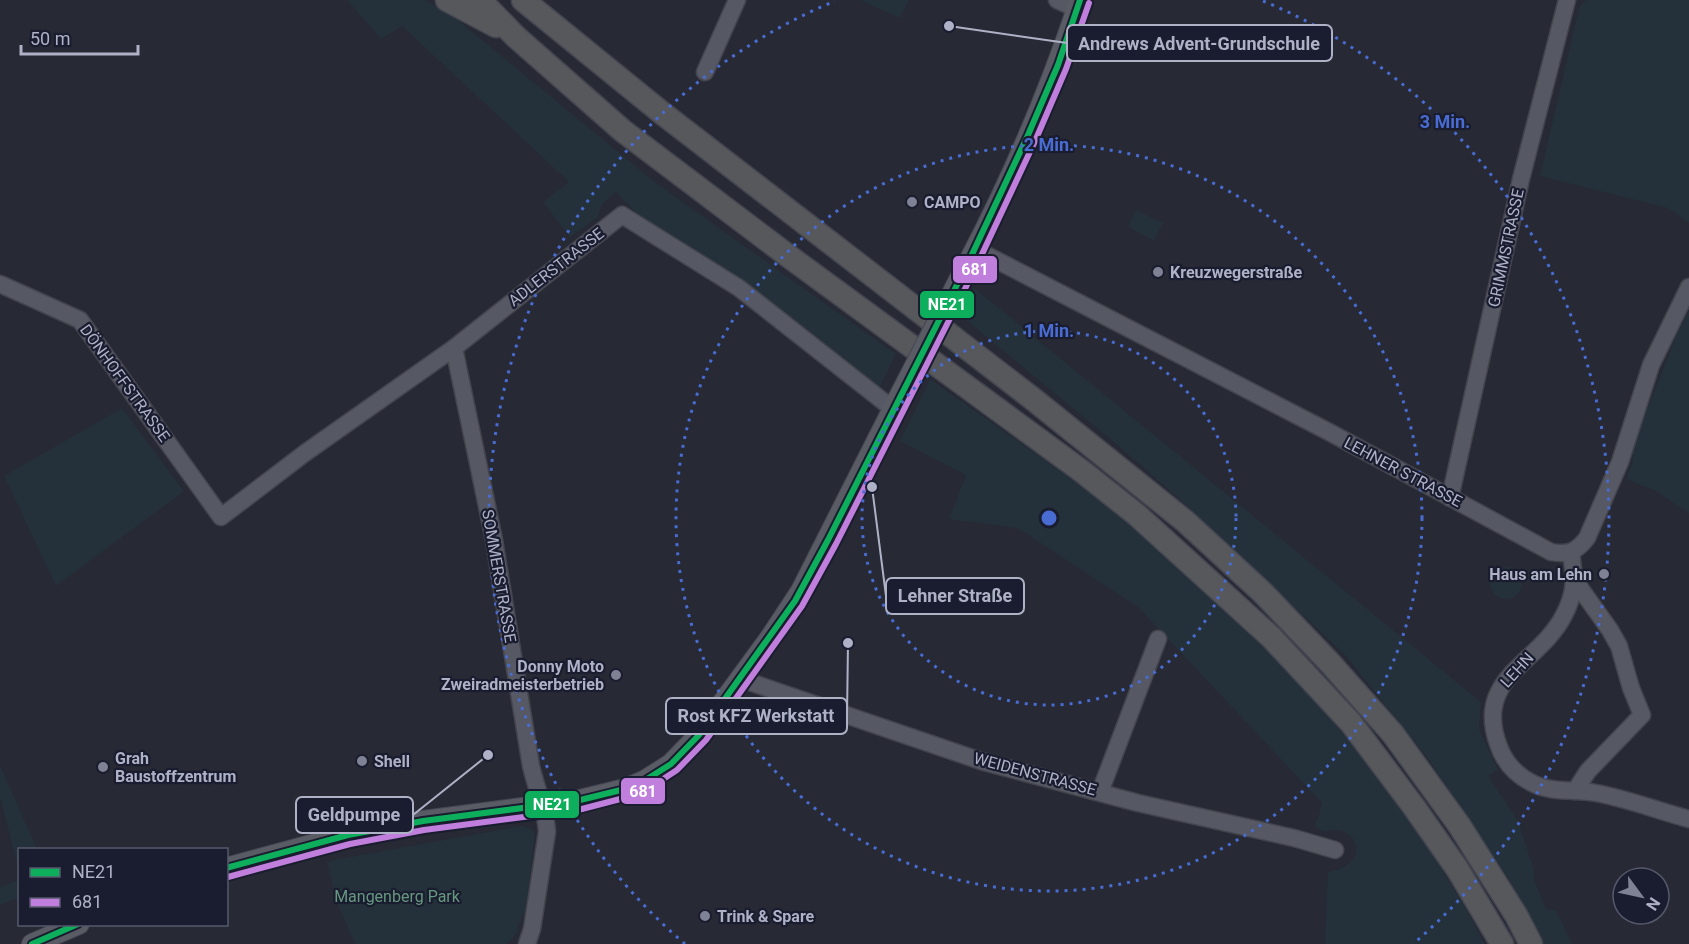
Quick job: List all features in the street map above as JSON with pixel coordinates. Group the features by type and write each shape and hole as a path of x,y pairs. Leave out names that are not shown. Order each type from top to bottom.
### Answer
{"highway":[{"path":"447,0 516,37"},
{"path":"480,0 516,37 623,131 796,262 1083,472 1137,515 1271,637 1351,723 1458,870 1502,944"},
{"path":"523,0 662,113 1033,399 1186,522 1262,592 1330,663 1393,734 1459,825 1516,915 1531,944"},
{"path":"541,0 562,32"}],"main road":[{"path":"228,867 348,835 423,821 544,812 644,781 670,764 699,735 741,679 801,591 975,249 1029,135 1058,65 1078,4"},
{"path":"32,944 74,926"}],"street":[{"path":"705,72 737,0"},
{"path":"1057,0 1078,4"},
{"name":"GRIMMSTRASSE","path":"1450,498 1521,179 1567,0"},
{"name":"ADLERSTRASSE","path":"221,517 305,453 454,348 622,215 739,288 895,404"},
{"name":"LEHNER STRASSE","path":"975,249 1330,433 1551,552 1571,554"},
{"name":"DÖNHOFFSTRASSE","path":"0,284 80,321 221,517"},
{"path":"1571,554 1587,538 1620,462 1651,364 1689,287"},
{"name":"SOMMERSTRASSE","path":"454,348 494,540 531,766 547,832 534,917 527,944"},
{"name":"LEHN","path":"1571,554 1575,581 1571,598 1558,626 1508,678 1496,694 1493,719 1499,747 1517,774 1533,784 1547,789 1598,793 1689,819"},
{"name":"LEHN","path":"1575,581 1614,638 1642,715 1588,771 1575,791"},
{"path":"1100,792 1158,639"},
{"name":"WEIDENSTRASSE","path":"741,679 981,760 1335,850"}],"green space":[{"path":"344,0 426,0 459,21 656,183 896,354 880,387 745,285 640,217 616,192 602,204 598,217 570,237 543,202 569,182 402,26 381,39 348,1"},
{"path":"860,0 909,0 900,18"},
{"path":"1586,0 1689,0 1689,223 1668,208 1540,176 1579,8"},
{"path":"1136,210 1163,223 1154,241 1128,227"},
{"path":"973,287 1481,702 1479,728 1498,770 1488,776 1518,821 1533,867 1534,879 1546,909 1556,910 1572,944 1543,944 1508,878 1427,757 1345,655 1177,497 960,315"},
{"path":"1689,311 1689,513 1656,491 1626,479 1633,461 1632,448 1676,336"},
{"path":"930,379 1133,525 1237,620 1278,661 1356,749 1391,795 1425,843 1485,944 1325,944 1328,872 1342,868 1351,861 1356,853 1356,845 1352,838 1336,830 1325,832 1315,827 1322,803 1139,608 1018,528 949,519 966,475 900,441"},
{"path":"122,408 184,491 56,586 4,476"},
{"path":"1506,567 1517,572 1522,583 1517,594 1506,599 1495,594 1490,583 1495,572"},
{"path":"0,765 37,848 18,848 18,868 0,797"},
{"name":"Mangenberg Park","path":"521,826 532,829 535,835 526,909 517,933 507,944 355,944 337,903 327,862"},
{"path":"18,880 18,898 0,905 0,887"}],"transit line":[{"name":"NE21","path":"228,867 348,835 423,821 576,801 625,789 644,781 671,764 699,735 795,601 828,540 968,263 1028,135 1058,65 1080,0"},
{"name":"681","path":"228,877 350,844 424,830 578,810 628,797 648,789 677,770 706,740 802,606 836,544 976,267 1036,139 1066,69 1089,3"},
{"name":"NE21","path":"32,944 73,926"}],"place":[{"name":"Andrews Advent-Grundschule","path":"949,26"},
{"name":"CAMPO","path":"912,202"},
{"name":"Kreuzwegerstraße","path":"1158,272"},
{"name":"Lehner Straße","path":"872,487"},
{"name":"Haus am Lehn","path":"1604,574"},
{"name":"Rost KFZ Werkstatt","path":"848,643"},
{"name":"Donny Moto Zweiradmeisterbetrieb","path":"616,675"},
{"name":"Geldpumpe","path":"488,755"},
{"name":"Shell","path":"362,761"},
{"name":"Grah Baustoffzentrum","path":"103,767"},
{"name":"Trink & Spare","path":"705,916"}]}
